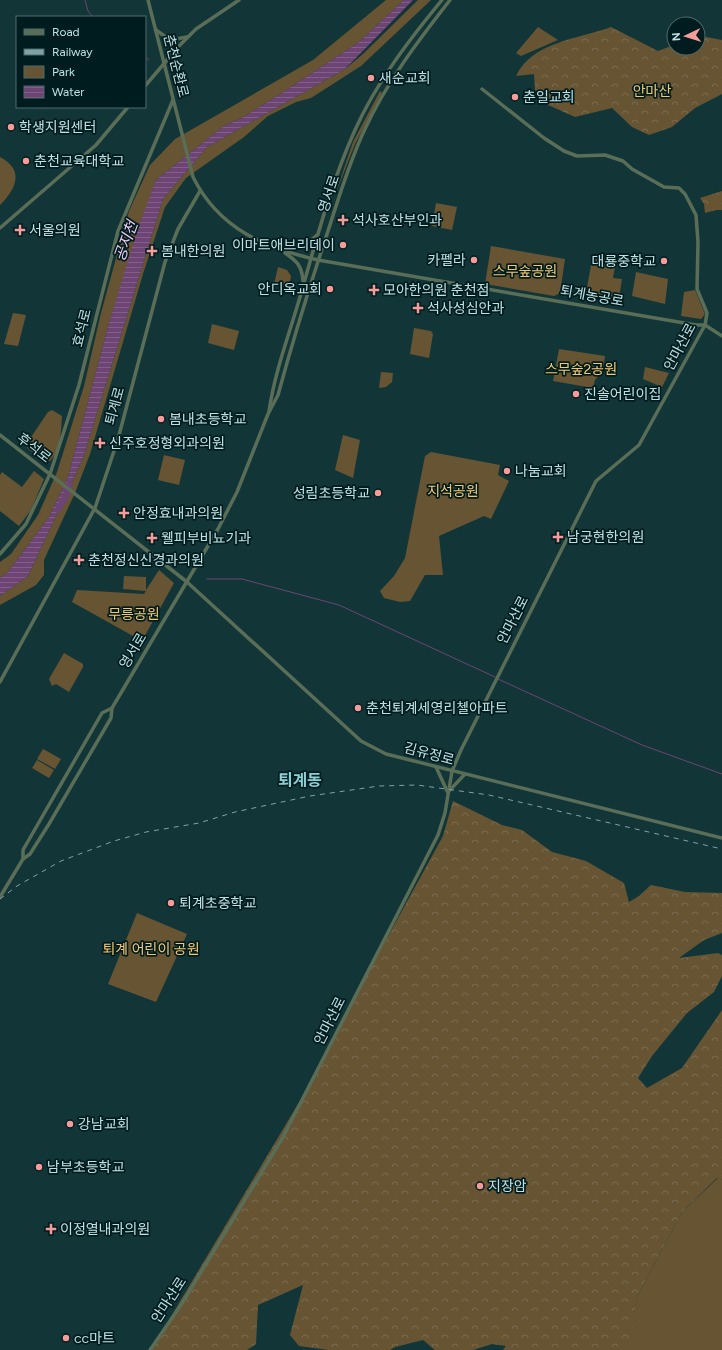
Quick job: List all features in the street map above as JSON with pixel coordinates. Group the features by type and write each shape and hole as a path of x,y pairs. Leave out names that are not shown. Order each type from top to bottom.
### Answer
{"street":[{"name":"춘천순환로","path":"148,0 182,138 192,173 200,191"},
{"path":"146,85 196,29 239,0"},
{"name":"영서로","path":"0,897 23,859 30,854 80,773 111,718 112,708 187,582 237,492 268,414 278,395 306,299 319,232 342,160 355,129 373,97 398,58 442,0"},
{"name":"영서로","path":"268,414 273,382 303,285 331,221 354,154 364,130 392,80 430,25 450,0"},
{"path":"426,20 426,25 430,25"},
{"path":"156,30 170,40 188,37"},
{"path":"398,58 402,58 404,63"},
{"name":"안마산로","path":"150,1350 181,1305 283,1137 438,835 445,814 452,771 596,481 640,445 705,325 707,313 698,289 698,242 696,215 685,194 679,188 664,187 632,169 623,161 605,155 577,156 564,151 544,138 482,89"},
{"name":"효석로","path":"0,554 26,524 50,474 79,385 118,231 173,100"},
{"path":"0,228 96,145 127,108"},
{"path":"200,191 214,208 243,234 281,250 314,259"},
{"name":"퇴계로","path":"0,682 95,508 118,439 165,262 178,229 200,191"},
{"path":"324,217 326,223 331,221"},
{"path":"281,250 304,246 310,243 319,232"},
{"path":"281,250 294,259 302,268 303,285"},
{"name":"퇴계농공로","path":"314,259 447,284 696,325 705,325 722,336"},
{"path":"300,297 304,295 306,299"},
{"name":"후석로","path":"0,435 95,508"},
{"path":"95,508 187,582"},
{"name":"김유정로","path":"187,582 361,741 384,753 722,838"},
{"name":"영서로","path":"23,859 24,850 102,713 112,708"},
{"path":"436,767 448,793 465,774"}],"green space":[{"path":"386,0 404,0 359,42 242,118 224,126 156,180 109,323 68,477 49,517 8,572 0,578 0,562 11,554 38,515 57,472 84,386 101,313 129,211 150,165 175,139 313,60"},
{"path":"418,0 431,0 361,66 311,98 296,102 268,116 244,137 186,178 165,207 143,274 90,454 75,493 44,560 44,575 36,585 0,605 0,596 28,576 83,458 163,199 207,147 345,69 363,54"},
{"path":"538,27 558,40 521,56 516,53"},
{"name":"안마산","path":"611,27 658,51 666,48 666,56 706,56 706,37 722,40 722,94 695,108 672,127 649,135 632,127 612,108 575,117 539,101 535,90 534,74 516,76 524,64 545,48"},
{"path":"380,91 382,93 355,144 335,195 353,142"},
{"path":"0,157 8,162 13,168 15,180 14,186 10,193 0,205"},
{"path":"722,191 722,210 705,213 704,204 700,198"},
{"path":"436,203 457,207 452,230 432,226"},
{"name":"스무숲공원","path":"491,246 565,259 560,293 554,296 485,284"},
{"path":"596,257 613,260 615,267 613,278 622,279 619,298 586,293 592,260"},
{"path":"278,267 287,270 291,276 289,287 274,284"},
{"path":"636,272 668,279 665,304 632,296"},
{"path":"695,290 705,314 701,319 681,316 684,292"},
{"path":"13,313 26,315 18,346 4,344"},
{"path":"212,324 239,331 234,350 208,343"},
{"path":"414,328 431,331 433,334 429,358 410,354"},
{"name":"스무숲2공원","path":"559,349 605,356 603,371 595,380 593,388 553,381"},
{"path":"645,367 669,373 662,387 643,379"},
{"path":"381,372 393,373 392,382 386,387 379,388"},
{"path":"52,410 62,416 60,440 54,456 50,461 43,461 25,446 48,412"},
{"path":"343,435 360,440 353,478 335,470"},
{"name":"지석공원","path":"431,452 500,465 498,475 509,481 491,519 484,516 439,536 443,575 425,575 410,601 400,602 384,598 380,591 394,576 405,558 425,456"},
{"path":"164,455 185,460 179,485 158,480"},
{"path":"34,471 44,479 31,510 19,526 0,511 0,475 2,472 22,487"},
{"name":"무릉공원","path":"159,570 174,583 142,641 72,602 77,590 144,594 146,591 123,589 124,576 146,577 146,590"},
{"path":"64,653 83,664 83,667 69,692 56,684 52,686 49,679"},
{"path":"43,749 61,759 55,769 37,759"},
{"path":"37,760 54,770 49,778 32,768"},
{"path":"453,801 502,825 522,830 552,852 586,861 624,883 629,902 639,896 651,885 685,892 722,893 722,933 704,940 679,958 718,953 722,955 722,976 714,992 687,1013 652,1056 638,1078 647,1088 682,1068 722,1010 722,1180 717,1178 682,1212 637,1297 629,1350 503,1350 506,1346 492,1344 473,1350 435,1350 423,1340 395,1347 390,1350 329,1350 299,1346 290,1335 303,1285 258,1305 256,1344 247,1350 151,1350 307,1089 341,1022 443,836"},
{"name":"퇴계 어린이 공원","path":"137,913 187,934 156,1002 108,984"},
{"path":"718,1178 722,1180 722,1350 627,1350 637,1297 682,1212"}],"water":[{"path":"404,0 413,0 345,69 207,147 163,199 83,458 28,576 0,596 0,578 8,572 49,517 68,477 109,323 138,228 156,180 224,126 242,118 359,42"}],"waterway":[{"path":"85,0 88,11 92,16"},
{"name":"공지천","path":"58,510 66,496 70,484"},
{"path":"207,579 242,579 339,605 495,677"},
{"path":"498,679 642,745 722,774"}],"railway":[{"path":"0,899 17,886 61,861 114,841 146,832 199,823 235,812 310,796 379,786 417,785 489,795 722,849"}],"place":[{"name":"새순교회","path":"371,78"},
{"name":"춘일교회","path":"515,97"},
{"name":"학생지원센터","path":"11,127"},
{"name":"춘천교육대학교","path":"26,161"},
{"name":"석사호산부인과","path":"343,220"},
{"name":"서울의원","path":"20,230"},
{"name":"이마트애브리데이","path":"343,245"},
{"name":"봄내한의원","path":"152,251"},
{"name":"카펠라","path":"474,260"},
{"name":"대룡중학교","path":"664,261"},
{"name":"안디옥교회","path":"330,289"},
{"name":"모아한의원 춘천점","path":"374,290"},
{"name":"석사성심안과","path":"418,308"},
{"name":"진솔어린이집","path":"576,394"},
{"name":"봄내초등학교","path":"161,419"},
{"name":"신주호정형외과의원","path":"100,443"},
{"name":"나눔교회","path":"507,471"},
{"name":"성림초등학교","path":"378,493"},
{"name":"안정효내과의원","path":"124,513"},
{"name":"남궁현한의원","path":"558,537"},
{"name":"웰피부비뇨기과","path":"152,538"},
{"name":"춘천정신신경과의원","path":"79,560"},
{"name":"춘천퇴계세영리첼아파트","path":"358,708"},
{"name":"퇴계초중학교","path":"171,903"},
{"name":"강남교회","path":"70,1124"},
{"name":"남부초등학교","path":"39,1167"},
{"name":"지장암","path":"480,1186"},
{"name":"이정열내과의원","path":"51,1229"},
{"name":"cc마트","path":"66,1338"}],"district":[{"name":"퇴계동","path":"300,780"}]}
